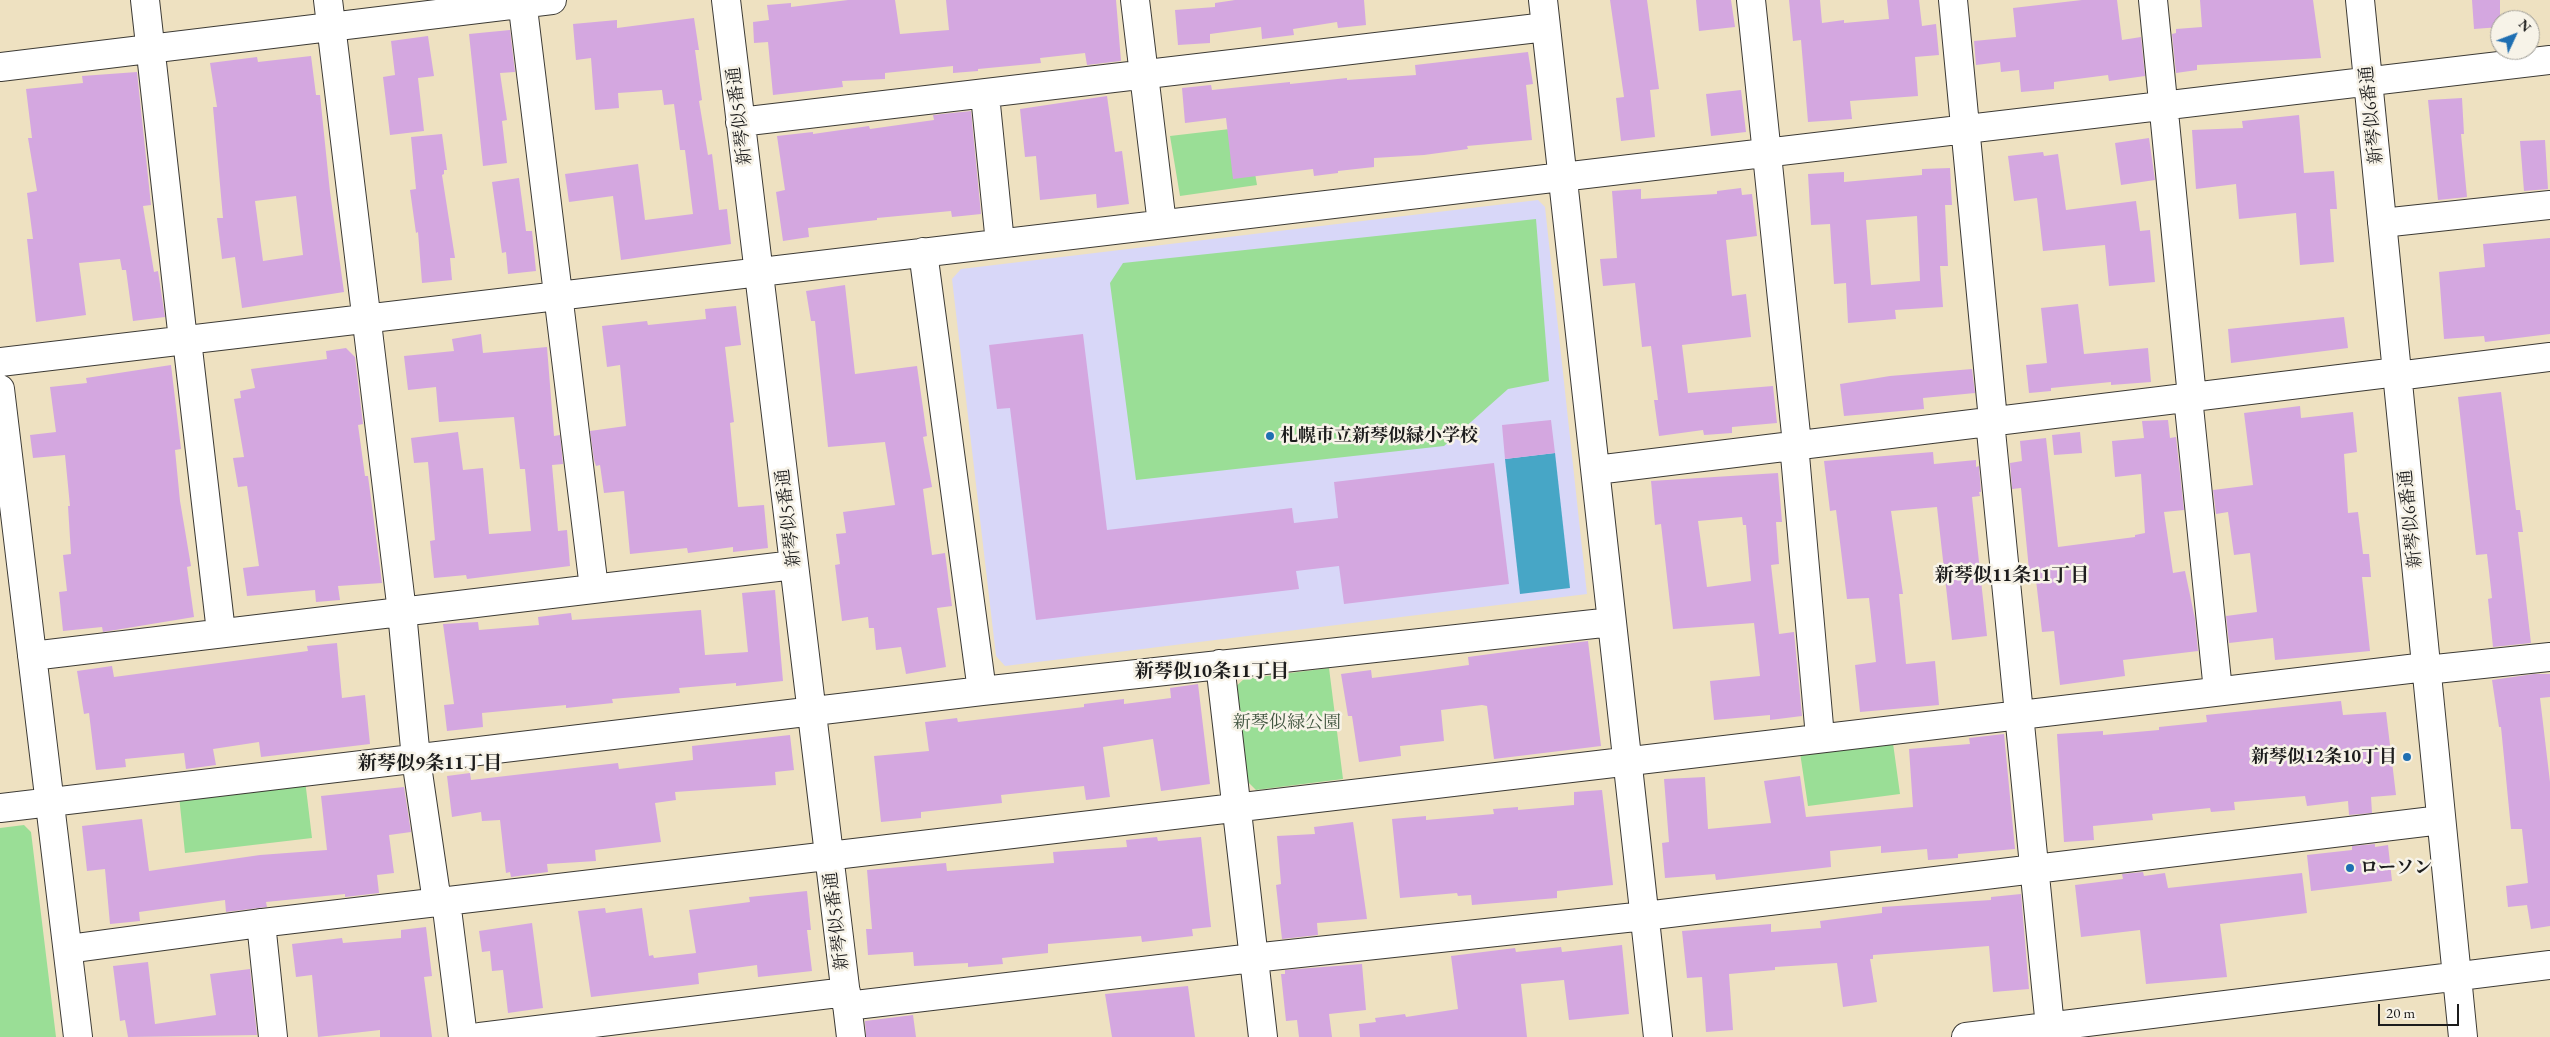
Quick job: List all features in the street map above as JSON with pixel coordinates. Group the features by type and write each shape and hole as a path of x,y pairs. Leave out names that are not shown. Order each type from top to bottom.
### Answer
{"street":[{"path":"145,0 221,632"},
{"path":"0,67 151,48 329,13 552,0"},
{"name":"新琴似5番通","path":"726,0 851,1037"},
{"path":"1135,0 1162,224"},
{"path":"1543,0 1658,1037"},
{"path":"1751,0 1795,444 1820,737"},
{"path":"1953,0 1991,421 2050,1032"},
{"path":"2153,0 2218,691"},
{"name":"新琴似6番通","path":"2360,0 2463,1037"},
{"path":"523,2 594,588"},
{"path":"329,13 402,612 416,759 442,902 463,1037"},
{"path":"740,122 986,95 1546,27"},
{"path":"0,362 2550,60"},
{"path":"986,95 1000,243"},
{"path":"2382,223 2550,205"},
{"path":"923,252 982,692"},
{"path":"1596,470 1795,444 2190,397 2550,357"},
{"path":"0,389 78,1037"},
{"path":"32,656 794,565"},
{"path":"0,808 1220,664 1612,622"},
{"path":"68,949 260,923 1820,737 2218,691 2550,657"},
{"path":"1220,664 1252,958 1263,1037"},
{"path":"480,1037 1645,916 2441,820"},
{"path":"260,923 273,1037"},
{"path":"1966,1037 2050,1032 2550,965"}],"shaded area":[{"name":"札幌市立新琴似緑小学校","path":"1538,200 1545,207 1587,594 1005,666 996,656 952,279 961,269"}],"green space":[{"path":"1247,127 1257,185 1180,196 1170,136"},
{"path":"1536,219 1549,381 1508,389 1444,446 1136,480 1110,283 1123,263"},
{"name":"新琴似緑公園","path":"1329,668 1343,779 1256,790 1248,782 1233,689 1244,679"},
{"path":"1892,736 1900,794 1808,806 1799,746"},
{"path":"305,780 312,838 185,853 179,796"},
{"path":"24,825 31,832 56,1037 0,1037 0,828"}],"water":[{"path":"1555,453 1570,588 1520,594 1505,459"}],"building":[{"path":"848,0 895,0 900,34 949,30 946,0 1116,0 1121,61 1087,65 1085,53 1040,58 1041,63 978,69 978,71 953,73 953,66 885,73 885,79 842,81 843,87 773,95 768,42 754,43 753,22 769,20 767,5 791,3 791,7"},
{"path":"1235,0 1364,0 1366,25 1338,28 1337,22 1293,29 1294,35 1262,39 1261,27 1210,34 1210,43 1178,45 1175,10 1215,7 1215,3"},
{"path":"1610,0 1647,0 1659,89 1650,90 1655,137 1621,141 1616,98 1624,97"},
{"path":"1696,0 1731,0 1735,27 1699,31"},
{"path":"1789,0 1820,0 1822,23 1844,20 1844,23 1889,19 1887,0 1919,0 1922,26 1936,24 1939,55 1915,57 1918,96 1850,101 1852,119 1808,122 1801,40 1793,41"},
{"path":"2082,0 2117,0 2122,40 2141,37 2145,76 2109,81 2108,75 2054,82 2054,89 2021,92 2019,70 2001,72 2000,62 1976,65 1974,41 2016,37 2013,8"},
{"path":"2200,0 2313,0 2321,58 2197,65 2197,70 2176,73 2172,34 2176,33 2176,29 2202,27"},
{"path":"2472,0 2500,0 2500,10 2490,10 2490,28 2474,29"},
{"path":"694,18 699,50 695,50 702,100 699,101 708,155 712,154 719,210 727,209 731,244 621,260 613,196 569,202 565,174 638,164 645,220 693,214 685,150 680,150 674,104 664,105 662,90 618,93 619,108 595,110 591,58 576,60 573,24 617,20 617,28"},
{"path":"510,30 515,72 500,73 507,120 502,121 507,163 483,166 469,34"},
{"path":"428,36 434,76 418,78 424,131 390,135 383,77 395,75 391,41"},
{"path":"1528,52 1533,84 1526,85 1532,140 1467,146 1468,149 1424,155 1374,158 1374,167 1338,171 1338,173 1314,176 1313,169 1233,179 1226,118 1185,123 1182,88 1211,85 1212,90 1290,82 1290,84 1347,78 1347,80 1416,75 1415,65"},
{"path":"311,56 316,95 320,95 330,192 344,292 242,308 235,257 222,259 217,218 223,218 213,107 217,107 210,63 257,57 258,62","holes":["296,196 303,255 263,261 255,201"]},
{"path":"137,72 151,205 143,206 154,272 158,271 165,317 133,321 126,270 122,270 120,259 79,263 86,315 36,322 27,239 33,239 27,193 37,191 28,138 32,138 26,89 83,83 82,76"},
{"path":"1741,90 1746,132 1711,136 1706,94"},
{"path":"1107,96 1115,152 1122,151 1129,204 1097,208 1096,194 1040,200 1036,156 1025,157 1020,109"},
{"path":"2462,98 2464,134 2461,134 2467,197 2438,200 2428,100"},
{"path":"971,111 981,214 952,217 951,211 877,218 877,220 808,228 809,237 783,241 776,192 785,190 777,136 813,132 813,134 869,126 870,129 934,120 933,115"},
{"path":"2299,115 2304,173 2334,171 2337,209 2330,209 2334,262 2300,265 2296,213 2239,219 2236,184 2196,189 2192,130 2243,128 2242,121"},
{"path":"442,134 447,170 444,170 442,175 455,258 450,258 452,280 422,283 418,232 416,233 410,190 416,189 411,137"},
{"path":"2149,138 2155,180 2121,185 2115,143"},
{"path":"2545,140 2548,189 2524,191 2520,141"},
{"path":"2043,152 2044,156 2058,154 2066,210 2136,201 2140,231 2150,230 2155,282 2109,286 2105,245 2043,251 2037,198 2014,201 2008,156"},
{"path":"1950,168 1952,205 1945,205 1948,266 1940,266 1943,307 1895,310 1896,319 1848,323 1846,283 1834,284 1830,224 1811,225 1808,174 1844,172 1844,182 1922,175 1922,169","holes":["1917,216 1920,281 1871,285 1866,220"]},
{"path":"519,178 526,231 532,231 536,271 508,274 506,252 502,253 492,182"},
{"path":"1741,188 1742,195 1752,194 1757,236 1726,240 1732,296 1746,294 1751,337 1682,345 1688,393 1773,386 1777,423 1732,427 1732,433 1704,435 1703,430 1659,436 1654,400 1658,400 1651,346 1642,347 1635,283 1603,286 1600,259 1617,258 1612,191 1641,189 1641,199 1717,194 1717,191"},
{"path":"2550,238 2550,334 2485,342 2484,336 2444,339 2439,272 2485,267 2483,244"},
{"path":"845,285 855,374 917,366 927,436 923,437 932,487 923,489 932,555 945,553 952,606 937,608 946,667 906,674 901,647 876,650 874,628 869,628 868,617 842,621 835,565 840,564 836,534 846,533 843,512 895,505 885,442 828,447 815,321 811,321 806,291"},
{"path":"2078,304 2084,354 2148,348 2151,382 2111,385 2111,382 2051,388 2051,391 2029,393 2026,365 2047,363 2041,308"},
{"path":"736,306 741,345 725,347 734,422 730,423 738,507 764,505 768,548 733,552 733,547 688,553 687,548 630,554 624,491 604,493 600,465 596,466 594,460 590,431 626,426 620,365 607,367 602,326 647,321 648,325 706,319 705,309"},
{"path":"2344,317 2348,348 2231,363 2228,329"},
{"path":"481,334 483,353 547,347 554,436 560,435 563,464 552,465 558,531 567,530 570,566 467,579 466,575 434,578 430,541 435,540 428,462 414,463 411,438 458,432 463,470 483,468 489,534 531,531 525,469 520,469 514,417 439,422 436,387 408,390 404,356 454,351 452,339"},
{"path":"1083,334 1107,530 1292,508 1294,523 1338,518 1334,482 1494,463 1509,584 1344,604 1339,566 1296,571 1299,589 1036,620 1010,408 997,409 989,345"},
{"path":"346,348 355,357 363,424 358,425 365,476 368,476 382,583 338,586 340,600 316,602 315,590 247,596 243,568 259,566 247,486 238,487 233,458 244,457 234,399 241,398 240,391 255,388 251,369 327,359 326,351"},
{"path":"171,365 181,449 175,450 180,501 191,566 187,567 194,617 103,632 102,627 63,631 59,592 67,591 63,555 71,554 68,506 70,506 65,455 33,458 30,435 56,432 50,387 87,383 86,378"},
{"path":"1972,369 1975,393 1923,398 1924,409 1844,416 1840,384 1890,376"},
{"path":"2501,392 2516,510 2520,510 2523,532 2518,532 2531,643 2493,647 2488,599 2492,598 2487,554 2476,555 2458,397"},
{"path":"2300,406 2301,418 2353,412 2357,452 2344,454 2348,513 2358,512 2363,554 2369,554 2371,577 2362,577 2370,651 2275,660 2273,638 2229,643 2226,616 2257,612 2250,553 2234,555 2228,512 2216,514 2213,490 2253,485 2244,413"},
{"path":"1551,420 1555,453 1505,459 1502,425"},
{"path":"2168,420 2170,438 2176,437 2184,510 2164,512 2173,573 2185,571 2195,619 2198,651 2123,660 2125,676 2060,685 2054,631 2042,632 2036,580 2030,580 2021,488 2012,489 2010,463 2022,461 2020,441 2046,438 2058,547 2135,537 2135,535 2145,533 2141,474 2115,477 2112,441 2144,438 2142,421"},
{"path":"2080,432 2082,453 2054,455 2052,435"},
{"path":"1933,452 1934,464 1976,460 1976,467 1979,466 1981,492 1979,492 1980,496 1972,497 1987,636 1952,640 1937,507 1891,511 1903,594 1899,594 1906,664 1935,661 1939,705 1860,712 1855,665 1876,662 1869,598 1847,599 1836,510 1830,511 1824,461"},
{"path":"1778,473 1782,522 1776,522 1779,564 1771,565 1779,634 1794,632 1802,716 1770,720 1770,715 1714,720 1710,681 1760,676 1754,623 1673,629 1661,524 1655,525 1651,481","holes":["1742,517 1743,525 1746,525 1751,581 1707,587 1698,521"]},
{"path":"775,590 783,681 736,686 736,683 679,688 680,693 612,699 613,703 566,708 566,705 482,713 483,727 447,731 444,705 454,704 443,624 478,622 479,630 539,625 538,617 571,613 572,620 701,610 705,655 748,652 742,593"},
{"path":"1588,641 1601,746 1494,759 1487,706 1482,705 1441,710 1444,741 1400,746 1401,756 1359,762 1352,716 1348,716 1341,674 1371,670 1372,678 1419,672 1469,665 1468,657"},
{"path":"337,643 342,698 365,695 370,744 261,757 259,742 213,749 216,765 186,769 184,753 125,759 126,767 96,770 89,713 84,714 77,671 112,666 114,677 308,651 307,646"},
{"path":"2534,674 2550,674 2550,697 2540,698 2550,782 2550,926 2531,929 2527,905 2508,907 2506,886 2528,883 2522,829 2511,829 2501,727 2499,727 2492,680"},
{"path":"1198,684 1210,784 1161,791 1153,739 1103,747 1110,797 1086,800 1084,786 1001,795 1002,803 921,812 921,818 881,822 874,756 929,751 925,722 957,718 958,722 1084,707 1084,704 1124,699 1124,704 1171,698 1170,688"},
{"path":"2341,701 2343,715 2386,712 2396,795 2371,797 2372,813 2349,815 2348,801 2307,806 2305,796 2234,802 2235,810 2211,812 2210,808 2152,814 2153,820 2093,826 2094,840 2064,842 2057,734 2103,731 2103,735 2159,730 2159,727 2207,722 2206,715"},
{"path":"2004,734 2015,849 1958,854 1958,858 1928,860 1927,849 1881,853 1881,846 1830,851 1831,867 1716,880 1715,874 1665,878 1662,843 1669,842 1664,779 1705,777 1708,829 1771,823 1764,781 1800,776 1806,817 1913,807 1909,749 1970,744 1969,738"},
{"path":"790,735 794,770 775,772 776,785 675,792 676,800 655,803 661,842 595,850 596,861 547,864 548,872 511,877 510,872 506,873 500,820 482,821 481,812 452,817 447,776 470,773 471,780 618,763 619,769 693,760 692,746"},
{"path":"404,787 411,832 389,835 394,873 377,875 379,893 345,897 345,894 266,902 267,907 226,912 225,900 139,912 140,921 110,924 105,869 87,871 82,826 142,819 149,871 260,855 327,850 321,796"},
{"path":"1602,790 1613,885 1557,891 1557,898 1472,905 1471,895 1458,896 1457,893 1400,898 1392,819 1426,816 1426,820 1494,814 1493,809 1518,807 1518,810 1574,805 1574,792"},
{"path":"1353,822 1367,919 1317,923 1318,935 1282,939 1276,885 1281,884 1277,836 1315,834 1314,827"},
{"path":"1157,837 1158,841 1201,837 1211,927 1192,929 1193,936 1142,942 1141,936 1048,944 1048,953 1002,958 1003,964 968,967 968,963 914,966 913,952 868,955 866,929 872,929 867,870 946,863 947,871 1054,863 1053,852 1127,847 1126,840"},
{"name":"ローソン","path":"2375,844 2375,847 2388,845 2392,881 2311,891 2307,855 2352,850 2352,846"},
{"path":"2143,872 2144,876 2165,873 2168,888 2302,873 2307,913 2220,924 2227,977 2146,984 2140,930 2081,937 2075,885 2123,879 2122,874"},
{"path":"807,891 811,930 807,930 812,971 758,977 757,965 698,973 699,984 591,997 578,911 605,908 606,913 642,908 649,956 653,955 654,958 696,953 689,910 750,902 749,897"},
{"path":"2021,894 2029,989 1993,992 1989,946 1873,955 1873,959 1870,959 1877,1002 1843,1007 1837,963 1775,967 1775,970 1729,974 1733,1030 1706,1032 1702,977 1687,978 1682,931 1771,924 1771,932 1821,928 1820,921 1882,913 1882,907 1991,900 1991,897"},
{"path":"532,923 543,1008 508,1013 503,970 492,971 490,951 482,952 479,931"},
{"path":"426,927 432,976 424,977 432,1037 380,1037 380,1030 318,1037 312,975 296,977 292,944 342,938 343,943 401,938 401,930"},
{"path":"1622,945 1629,1014 1569,1020 1564,980 1521,984 1527,1037 1360,1037 1359,1024 1376,1022 1375,1018 1405,1014 1406,1017 1458,1009 1451,956 1515,948 1516,952 1561,947 1562,952"},
{"path":"148,962 155,1024 216,1015 210,974 250,969 257,1035 128,1037 125,1020 120,1021 113,966"},
{"path":"1362,964 1366,1010 1329,1014 1332,1037 1299,1037 1297,1020 1286,1021 1281,974 1285,974 1285,970"},
{"path":"1188,986 1195,1037 1112,1037 1105,994"},
{"path":"913,1015 916,1037 866,1037 865,1021"}],"place":[{"name":"札幌市立新琴似緑小学校","path":"1270,436"},
{"name":"新琴似12条10丁目","path":"2407,757"},
{"name":"ローソン","path":"2350,868"}],"district":[{"name":"新琴似11条11丁目","path":"2012,576"},
{"name":"新琴似10条11丁目","path":"1212,672"},
{"name":"新琴似9条11丁目","path":"430,764"}]}
